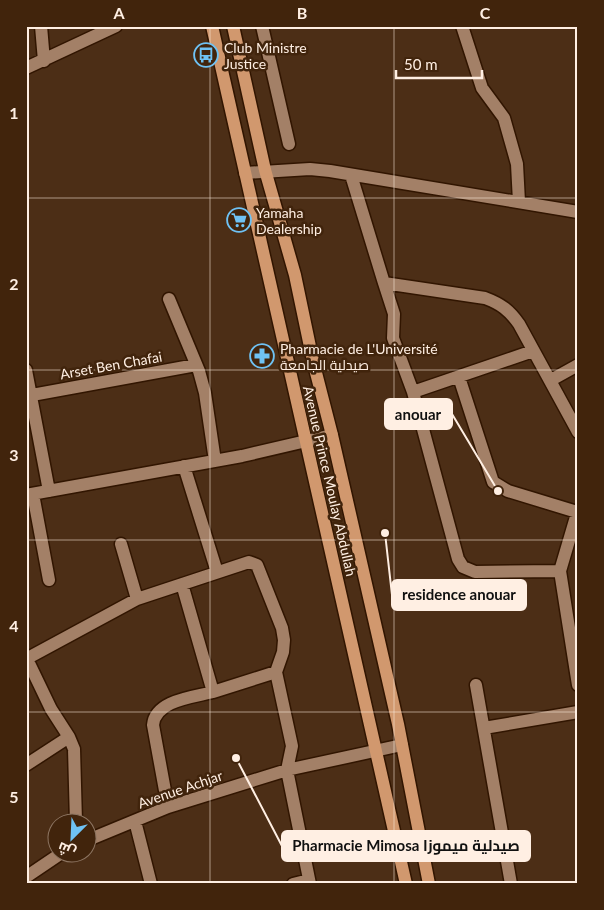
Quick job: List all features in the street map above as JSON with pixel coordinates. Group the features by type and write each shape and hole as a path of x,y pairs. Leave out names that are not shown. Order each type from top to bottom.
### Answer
{"main road":[{"name":"Avenue Prince Moulay Abdullah","path":"212,26 406,884"},
{"name":"Avenue Prince Moulay Abdullah","path":"233,26 265,170 295,276 313,361 332,435 402,745 429,884"}],"street":[{"path":"41,26 44,61"},
{"path":"26,68 116,26"},
{"path":"262,26 289,144"},
{"path":"462,26 482,88 504,118 517,164 519,202"},
{"path":"245,173 265,170 310,169 578,212"},
{"path":"351,175 394,314 393,338 413,392 458,559 463,567 475,572 560,571"},
{"path":"384,283 485,298 500,304 510,312 519,324 578,432"},
{"path":"169,299 196,365 205,394 215,461"},
{"path":"413,392 533,351"},
{"name":"Arset Ben Chafai","path":"32,394 196,365"},
{"path":"551,380 578,365"},
{"path":"26,370 49,491"},
{"path":"459,377 493,482 508,491 578,511 560,571 578,685"},
{"path":"49,580 29,495 215,461 332,435"},
{"path":"184,466 217,572"},
{"path":"121,544 137,599"},
{"path":"76,812 74,749 70,737 51,709 27,659 137,599 249,562 254,563 260,569 283,634 283,652 276,672 291,740 291,758 287,770 309,882 293,884"},
{"path":"182,584 213,692"},
{"path":"168,807 153,724 155,714 162,707 276,672"},
{"path":"476,684 511,884"},
{"path":"484,728 578,712"},
{"path":"26,765 70,737"},
{"name":"Avenue Achjar","path":"98,836 168,807 287,770 402,745"},
{"path":"135,820 151,884"},
{"path":"26,878 49,862"}],"place":[{"name":"Club Ministre Justice","path":"206,55"},
{"name":"Yamaha Dealership","path":"239,220"},
{"name":"Pharmacie de L'Université صيدلية الجامعة","path":"262,356"},
{"name":"anouar","path":"498,491"},
{"name":"residence anouar","path":"385,533"},
{"name":"Pharmacie Mimosa صيدلية ميموزا","path":"236,758"}]}
